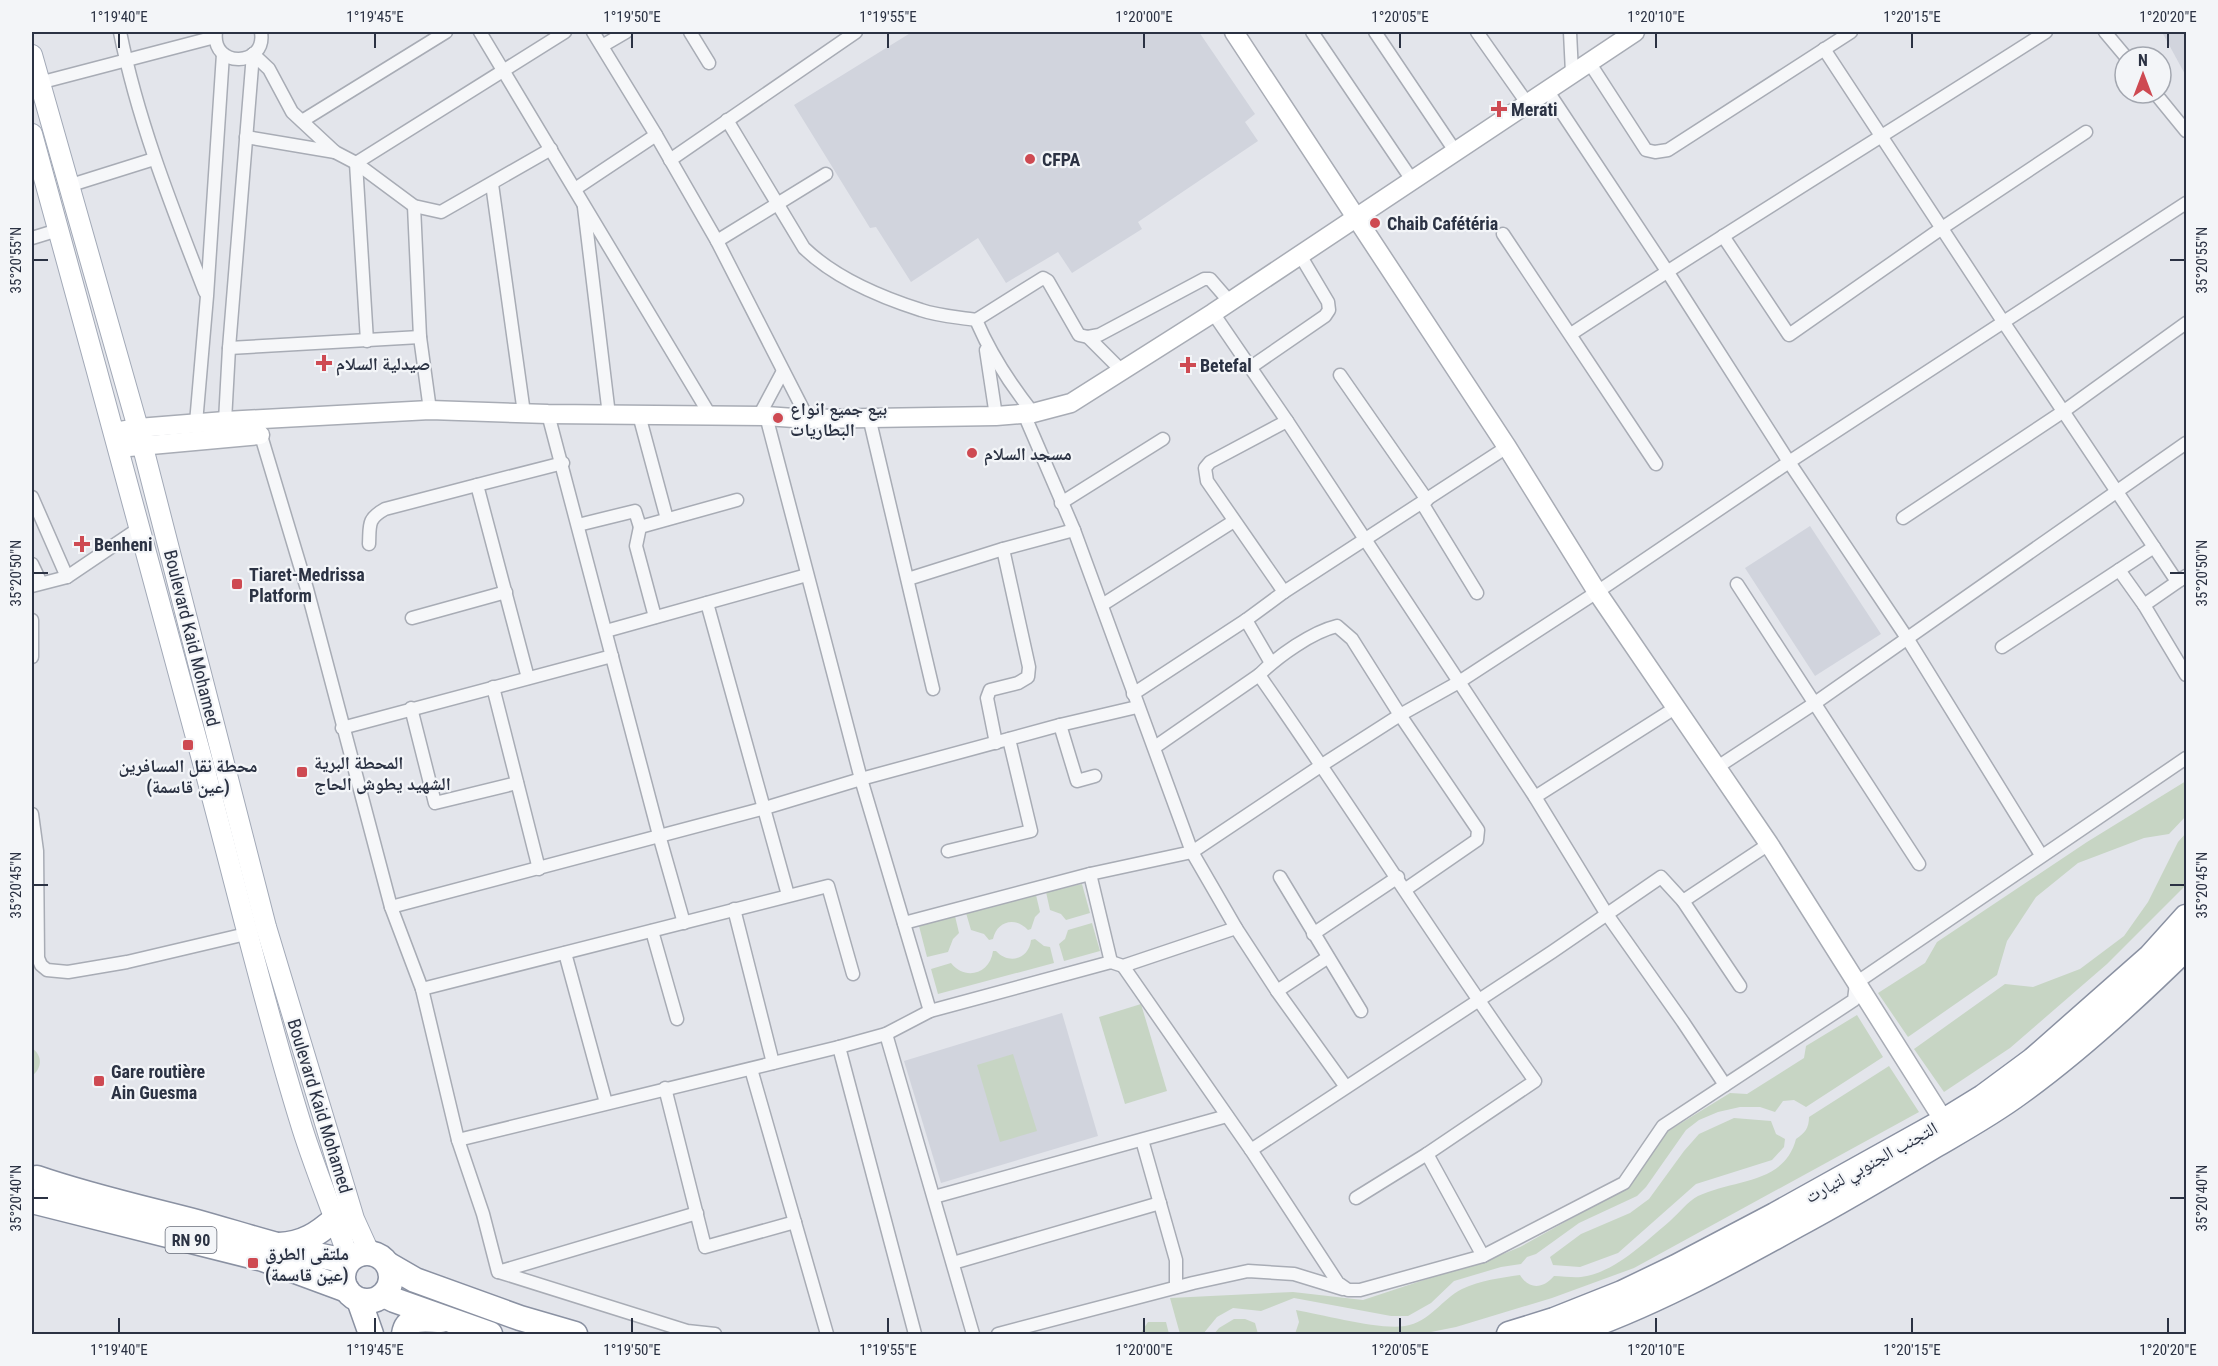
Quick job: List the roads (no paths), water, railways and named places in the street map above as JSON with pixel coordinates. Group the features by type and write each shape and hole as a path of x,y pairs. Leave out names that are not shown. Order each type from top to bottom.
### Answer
{"highway":[{"name":"التجنب الجنوبي لتيارت","path":"1509,1335 1622,1293 1676,1267 1944,1121 2033,1060 2150,957 2187,917"},
{"name":"التجنب الجنوبي لتيارت","path":"1568,1335 1633,1309 1700,1277 1869,1186 1970,1125 2019,1094 2073,1051 2140,993 2187,948"},
{"name":"RN 90","path":"33,1187 90,1195 306,1254 364,1259"},
{"name":"RN 90","path":"33,1187 263,1259 368,1295"},
{"path":"277,1245 300,1243 335,1219"},
{"path":"364,1259 391,1271 391,1284 368,1295"},
{"path":"490,1335 394,1300 368,1295 343,1279 345,1267 364,1259 520,1318 575,1335"},
{"path":"368,1295 371,1335"},
{"path":"368,1295 393,1335"},
{"path":"404,1335 406,1326 413,1320 448,1320"}],"main road":[{"name":"Boulevard Kaid Mohamed","path":"32,56 140,437 266,927 364,1259"},
{"name":"Boulevard Kaid Mohamed","path":"32,134 198,743 246,934 300,1124 335,1219 364,1259"}],"street":[{"path":"120,32 126,62 154,159 207,296"},
{"path":"39,82 126,62 215,34 217,46 223,54 235,59 248,58 261,43 261,32"},
{"path":"302,121 446,32"},
{"path":"480,32 710,416"},
{"path":"356,163 565,32"},
{"path":"593,32 717,241 808,419"},
{"path":"602,46 626,32"},
{"path":"690,32 709,63"},
{"path":"670,159 856,32"},
{"path":"1234,32 1507,447 1598,592 1769,844 1944,1121"},
{"path":"1311,32 1412,180"},
{"path":"1375,32 1455,151"},
{"path":"1477,32 1527,104"},
{"path":"1558,32 1570,38 1572,73"},
{"path":"116,440 429,411 762,416 808,419 1029,414 1071,403 1214,314 1635,32"},
{"path":"1589,62 1646,150 1655,152 1668,150 1851,32"},
{"path":"1571,334 2046,32"},
{"path":"2105,32 2116,45"},
{"path":"1824,50 2154,547 2175,577 2183,578"},
{"path":"196,423 223,54"},
{"path":"253,54 269,69 292,112 335,152 356,163 414,206 441,212 551,149"},
{"path":"225,421 228,348 253,54"},
{"path":"1547,90 1667,271 1789,462 1907,638 2041,855"},
{"path":"2166,105 2187,131"},
{"path":"727,120 804,248 819,263 843,278 922,311 976,320 1042,278 1048,281 1079,335 1088,337 1099,335 1204,279 1210,279 1230,302"},
{"path":"1723,236 1789,335 1942,228 2086,132"},
{"path":"575,189 656,135"},
{"path":"246,137 335,152"},
{"path":"68,186 154,159"},
{"path":"356,163 367,341"},
{"path":"717,241 826,174"},
{"path":"492,184 524,413"},
{"path":"583,202 609,415"},
{"path":"904,922 1090,874 1192,852 1400,715 1459,682 1598,592 1789,462 2187,203"},
{"path":"414,206 420,337 429,411"},
{"path":"32,238 58,230"},
{"path":"1503,234 1656,464"},
{"path":"1251,367 1325,316 1329,310 1328,302 1300,255"},
{"path":"1214,314 1459,682 1606,913 1725,1085"},
{"path":"976,320 985,342 1029,414 1102,605 1137,707 1155,747 1192,852 1236,928 1277,992 1346,1087"},
{"path":"1903,518 2064,411 2187,323"},
{"path":"228,348 420,337"},
{"path":"1088,337 1122,371"},
{"path":"985,342 996,416"},
{"path":"783,371 762,416 861,779 930,1011"},
{"path":"1340,375 1424,501 1477,593"},
{"path":"548,414 563,463 658,835 684,923"},
{"path":"639,415 667,519"},
{"path":"869,417 933,689"},
{"path":"140,437 196,423 225,421 259,427"},
{"path":"1284,592 1207,481 1205,468 1210,462 1287,421"},
{"path":"259,427 307,589 391,908 422,988 458,1140 483,1215 498,1272"},
{"path":"1061,502 1163,439"},
{"path":"1716,768 1815,703 2187,443"},
{"path":"1133,694 1246,620 1284,592 1507,447"},
{"path":"369,543 370,521 385,509 563,463"},
{"path":"477,485 528,678"},
{"path":"32,497 67,577"},
{"path":"640,527 737,500"},
{"path":"578,525 635,511 640,527 636,546 654,617"},
{"path":"1102,605 1234,521"},
{"path":"32,564 36,585 67,577 138,529"},
{"path":"908,579 1003,549 1074,530"},
{"path":"2002,647 2154,547"},
{"path":"996,743 987,698 990,690 1018,683 1028,677 1029,667 1003,549"},
{"path":"2119,570 2144,604 2187,675"},
{"path":"606,631 807,575"},
{"path":"2144,604 2183,578"},
{"path":"1737,584 1919,864"},
{"path":"412,618 506,592"},
{"path":"707,603 788,895"},
{"path":"32,620 32,657"},
{"path":"1246,620 1271,663"},
{"path":"1155,747 1259,675 1271,663 1324,630 1337,626 1352,639 1478,830 1477,840 1406,890"},
{"path":"342,728 612,656"},
{"path":"1259,675 1535,1081 1427,1154 1356,1198"},
{"path":"493,687 539,869"},
{"path":"391,908 765,808 861,779 1060,725 1137,707"},
{"path":"411,708 435,803 518,783"},
{"path":"1534,797 1675,708"},
{"path":"1060,725 1077,782 1095,777"},
{"path":"948,851 1031,831 1009,739"},
{"path":"998,1335 1176,1287 1248,1271 1294,1274 1348,1290 1360,1290 1484,1256 1624,1183 1663,1126 1854,1000 1856,983 2041,855 2187,758"},
{"path":"32,814 37,851 38,958 47,970 68,972 127,962 246,934"},
{"path":"1683,900 1769,844"},
{"path":"1090,874 1117,964 1251,1150 1338,1283 1348,1290"},
{"path":"1280,877 1361,1011"},
{"path":"1313,934 1398,877"},
{"path":"1251,1150 1552,952 1661,877 1683,900 1740,986"},
{"path":"422,988 828,886 853,974"},
{"path":"734,909 773,1063"},
{"path":"458,1140 839,1047 886,1034 930,1011 1117,964 1236,928"},
{"path":"652,931 677,1019"},
{"path":"565,953 606,1103"},
{"path":"1277,992 1328,958"},
{"path":"886,1034 973,1335"},
{"path":"839,1047 915,1335"},
{"path":"751,1069 827,1335"},
{"path":"665,1088 705,1247 795,1222"},
{"path":"934,1197 1227,1116"},
{"path":"1142,1140 1176,1260 1176,1287"},
{"path":"1427,1154 1484,1256"},
{"path":"953,1263 1160,1203"},
{"path":"498,1272 697,1213"},
{"path":"498,1272 687,1331 715,1335"}],"place":[{"name":"Merati","path":"1499,109"},
{"name":"CFPA","path":"1030,159"},
{"name":"Chaib Cafétéria","path":"1375,223"},
{"name":"صيدلية السلام","path":"324,363"},
{"name":"Betefal","path":"1188,365"},
{"name":"بيع جميع انواع البطاريات","path":"778,418"},
{"name":"مسجد السلام","path":"972,453"},
{"name":"Benheni","path":"82,544"},
{"name":"Tiaret-Medrissa Platform","path":"237,584"},
{"name":"محطة نقل المسافرين (عين قاسمة)","path":"188,745"},
{"name":"المحطة البرية الشهيد يطوش الحاج","path":"302,772"},
{"name":"Gare routière Ain Guesma","path":"99,1081"},
{"name":"ملتقى الطرق (عين قاسمة)","path":"253,1263"}]}
